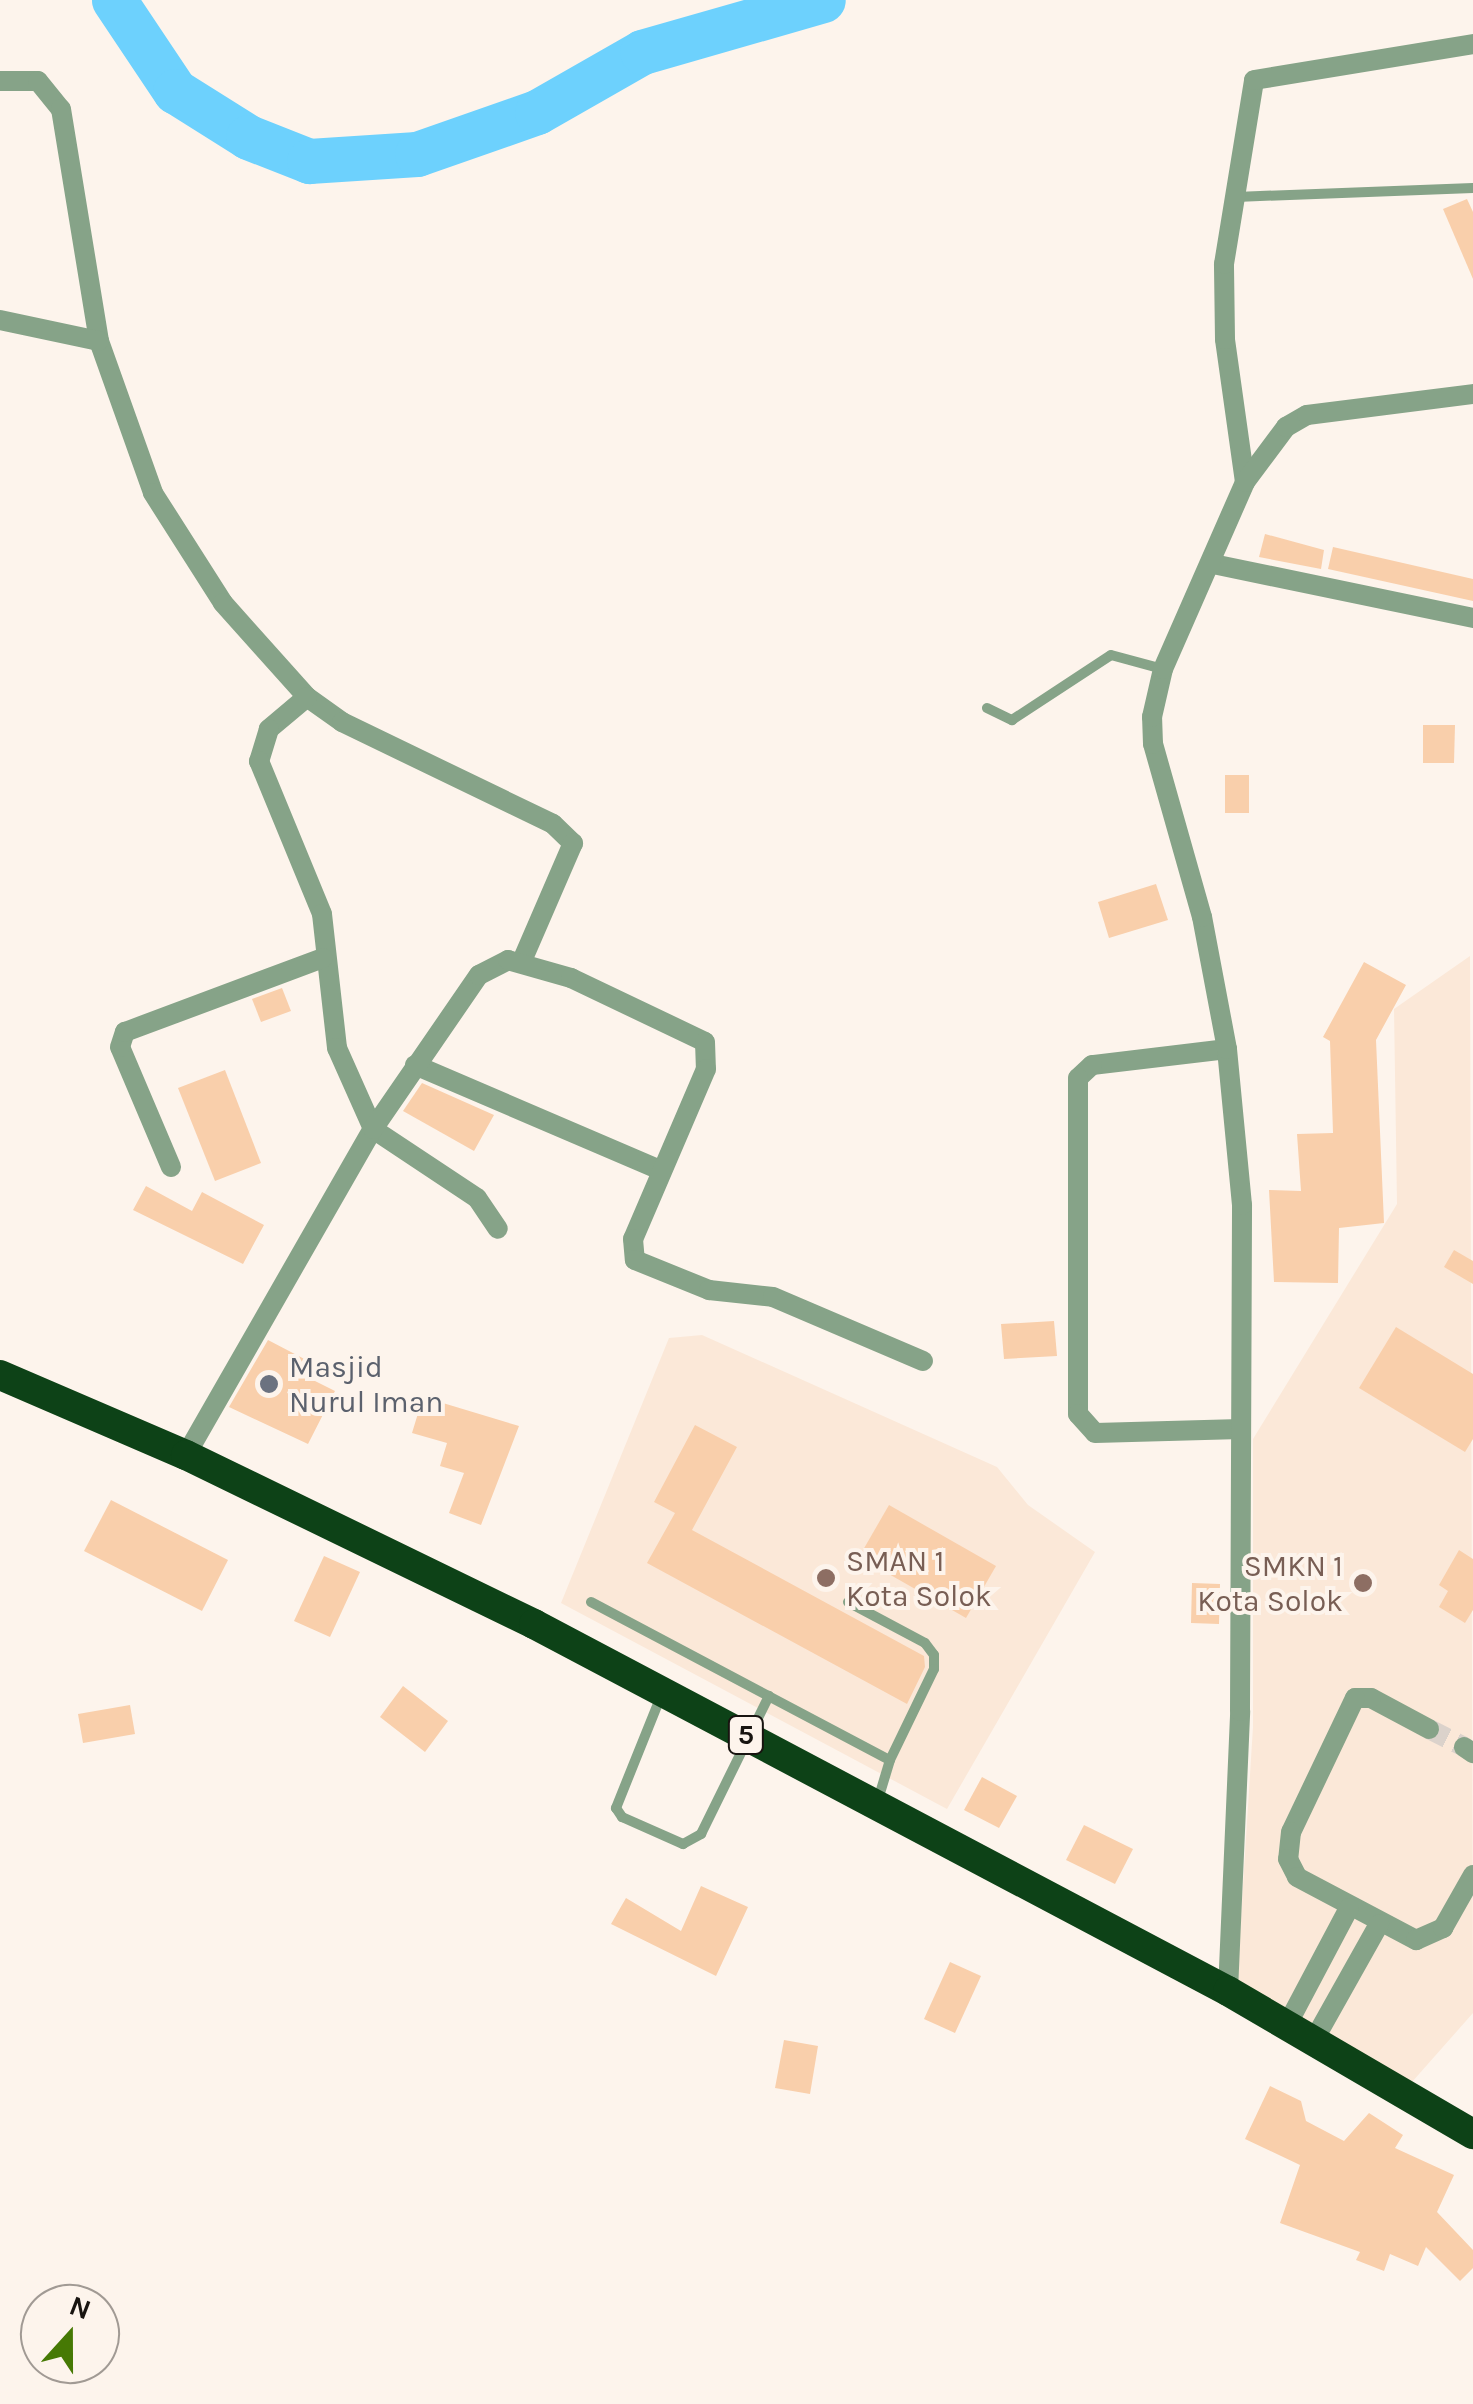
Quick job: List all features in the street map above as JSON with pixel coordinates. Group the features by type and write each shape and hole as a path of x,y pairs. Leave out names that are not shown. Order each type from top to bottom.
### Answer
{"highway":[{"name":"5","path":"0,1375 186,1456 663,1691 1228,1991 1473,2134"}],"street":[{"path":"1246,482 1225,339 1224,264 1259,76 1473,44"},
{"path":"0,81 38,81 61,109 99,341 152,493 223,603 307,697 356,729 566,832 572,858 522,961"},
{"path":"0,320 99,341"},
{"path":"1228,1991 1240,1711 1242,1205 1227,1048 1202,916 1153,744 1163,669 1214,564 1246,482 1286,427 1308,415 1473,394"},
{"path":"1214,564 1473,618"},
{"path":"307,697 269,729 259,760 319,903 330,1024 373,1130 478,1198 498,1228"},
{"path":"172,1168 120,1047 125,1032 323,958"},
{"path":"186,1456 373,1130 478,975 490,965 522,961 705,1042 706,1070 660,1170 634,1239 635,1260 709,1290 760,1292 923,1362"},
{"path":"1227,1048 1092,1065 1078,1078 1078,1414 1095,1433 1241,1429"},
{"path":"416,1065 660,1170"},
{"path":"1429,1729 1371,1698 1355,1698 1291,1832 1288,1859 1297,1878 1379,1924 1426,1940 1443,1928 1473,1875"},
{"path":"1301,2032 1350,1908"},
{"path":"1301,2032 1379,1924"}],"lane":[{"path":"1236,197 1473,188"},
{"path":"988,708 1012,720 1120,653 1163,669"},
{"path":"591,1602 890,1760"},
{"path":"848,1602 925,1643 934,1655 934,1669 890,1760 876,1804"},
{"path":"663,1691 616,1800 622,1817 683,1844 693,1842 753,1739 769,1696"}],"shaded area":[{"name":"SMKN 1 Kota Solok","path":"1470,956 1473,2013 1412,2082 1237,1981 1253,1727 1253,1439 1397,1204 1394,1009"},
{"name":"SMAN 1 Kota Solok","path":"702,1335 997,1467 1028,1505 1095,1552 947,1809 561,1603 669,1338"}],"building":[{"path":"1467,199 1473,212 1473,279 1443,209"},
{"path":"1265,534 1324,550 1321,569 1259,557"},
{"path":"1333,547 1473,579 1473,601 1328,569"},
{"path":"1423,725 1455,725 1454,763 1423,763"},
{"path":"1225,775 1249,775 1249,813 1225,813"},
{"path":"1156,884 1168,920 1109,938 1098,902"},
{"path":"1364,962 1406,985 1376,1040 1384,1223 1339,1228 1338,1283 1274,1282 1269,1190 1301,1191 1297,1134 1333,1133 1330,1041 1323,1037"},
{"path":"282,988 291,1011 261,1022 252,999"},
{"path":"225,1070 261,1163 215,1181 178,1088"},
{"path":"422,1083 494,1115 474,1151 403,1111"},
{"path":"146,1186 192,1211 202,1192 264,1225 243,1264 133,1210"},
{"path":"1454,1250 1473,1261 1473,1284 1444,1267"},
{"path":"1054,1321 1057,1356 1004,1359 1001,1324"},
{"path":"1396,1327 1473,1374 1473,1439 1465,1452 1359,1388"},
{"name":"Masjid Nurul Iman","path":"268,1340 312,1363 305,1376 335,1391 308,1444 229,1407"},
{"path":"423,1397 519,1426 481,1525 449,1513 464,1473 440,1466 447,1443 412,1433"},
{"path":"695,1425 737,1447 692,1530 924,1656 925,1667 907,1704 647,1563 675,1513 654,1502"},
{"path":"111,1500 228,1560 202,1611 84,1551"},
{"path":"889,1505 996,1566 966,1618 859,1557"},
{"path":"1459,1550 1473,1559 1473,1610 1465,1623 1439,1607 1448,1591 1439,1585"},
{"path":"324,1556 360,1572 330,1637 294,1621"},
{"path":"1192,1583 1220,1584 1219,1624 1191,1623"},
{"path":"403,1686 448,1721 425,1752 380,1717"},
{"path":"130,1705 135,1734 83,1743 78,1714"},
{"path":"982,1777 1017,1796 999,1828 964,1810"},
{"path":"1084,1825 1133,1849 1115,1884 1066,1860"},
{"path":"701,1886 748,1907 716,1976 611,1924 626,1898 681,1931"},
{"path":"950,1962 981,1976 955,2033 924,2019"},
{"path":"784,2040 818,2046 810,2094 775,2088"},
{"path":"1270,2086 1301,2101 1306,2121 1344,2141 1369,2113 1403,2135 1395,2148 1454,2175 1437,2212 1473,2250 1473,2268 1460,2281 1426,2247 1418,2266 1390,2254 1384,2271 1356,2260 1360,2252 1280,2223 1300,2165 1245,2139"}],"waterway":[{"path":"114,0 175,91 248,137 309,161 417,154 537,112 642,52 823,0"}],"tunnel":[{"path":"1429,1729 1464,1747"}],"place":[{"name":"Masjid Nurul Iman","path":"269,1384"},
{"name":"SMAN 1 Kota Solok","path":"826,1578"},
{"name":"SMKN 1 Kota Solok","path":"1363,1583"}]}
